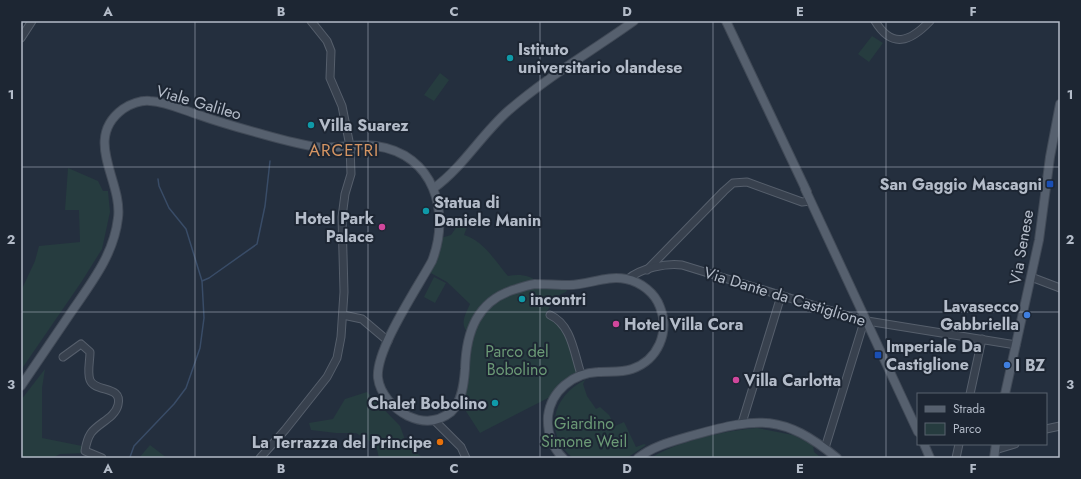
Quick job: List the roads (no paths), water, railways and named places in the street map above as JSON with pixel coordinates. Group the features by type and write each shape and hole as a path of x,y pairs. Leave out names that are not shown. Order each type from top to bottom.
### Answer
{"main road":[{"path":"434,188 446,179 506,112 546,80 634,21"},
{"path":"726,21 917,430"},
{"name":"Viale Galileo","path":"21,386 99,271 113,245 119,217 119,204 104,152 104,141 112,121 124,108 139,102 159,102 237,127 305,145 328,147 369,145 388,149 408,159 427,176 434,188 440,212 440,231 437,248 432,261 388,341 378,367 380,388 386,398 405,414 416,420 435,421"},
{"name":"Via Senese","path":"1006,393 1039,240 1058,127 1060,104"},
{"path":"435,421 452,411 460,398 464,380 465,353 469,339 480,313 488,303 510,291 534,284 574,285 612,277 628,279 646,288 655,297 660,306 664,330 662,341 655,353 645,363 632,369 581,374 561,389 552,399 548,423 550,440 554,449 563,458"},
{"path":"638,458 659,445 742,423 773,424 793,428 825,448 837,458"},
{"path":"924,445 930,458"}],"street":[{"path":"21,38 32,21"},
{"path":"260,458 286,430 327,377 337,358 343,315 342,217 345,194 351,174 350,146 342,106 330,78 331,51 327,41 310,21"},
{"path":"875,21 880,30 890,37 898,40 907,39 913,36 930,21"},
{"path":"647,270 724,191 734,183 747,182 802,202 808,195"},
{"name":"Via Dante da Castiglione","path":"628,279 634,274 647,270 669,265 682,265 781,296 1016,346"},
{"path":"1031,277 1060,288"},
{"path":"742,423 781,296"},
{"path":"825,448 863,325 862,313"},
{"path":"343,315 362,319 388,341"},
{"path":"550,315 559,321 568,332 581,374"},
{"path":"970,393 982,339"},
{"path":"63,357 75,346 81,344 86,347 90,352 88,375 92,384 94,386 112,390 118,398 118,406 113,415 91,433 87,440 85,451 102,458"},
{"path":"435,421 461,447 466,458"},
{"path":"1047,429 1060,426"},
{"path":"956,458 959,445"},
{"path":"995,451 1012,445"}],"waterway":[{"path":"202,281 209,278 257,244 265,206 270,161"},
{"path":"130,457 134,446 174,404 186,388 200,348 204,318 202,281 186,229 169,208 159,186 158,179"}],"place":[{"name":"Istituto universitario olandese","path":"510,58"},
{"name":"Villa Suarez","path":"311,125"},
{"name":"San Gaggio Mascagni","path":"1050,184"},
{"name":"Statua di Daniele Manin","path":"426,211"},
{"name":"Hotel Park Palace","path":"382,227"},
{"name":"incontri","path":"522,299"},
{"name":"Lavasecco Gabbriella","path":"1027,315"},
{"name":"Hotel Villa Cora","path":"616,324"},
{"name":"Imperiale Da Castiglione","path":"878,355"},
{"name":"I BZ","path":"1007,365"},
{"name":"Villa Carlotta","path":"736,380"},
{"name":"Chalet Bobolino","path":"495,403"},
{"name":"La Terrazza del Principe","path":"440,442"}],"district":[{"name":"ARCETRI","path":"344,150"}],"park label":[{"name":"Parco del Bobolino","path":"517,360"},
{"name":"Giardino Simone Weil","path":"584,432"}]}
